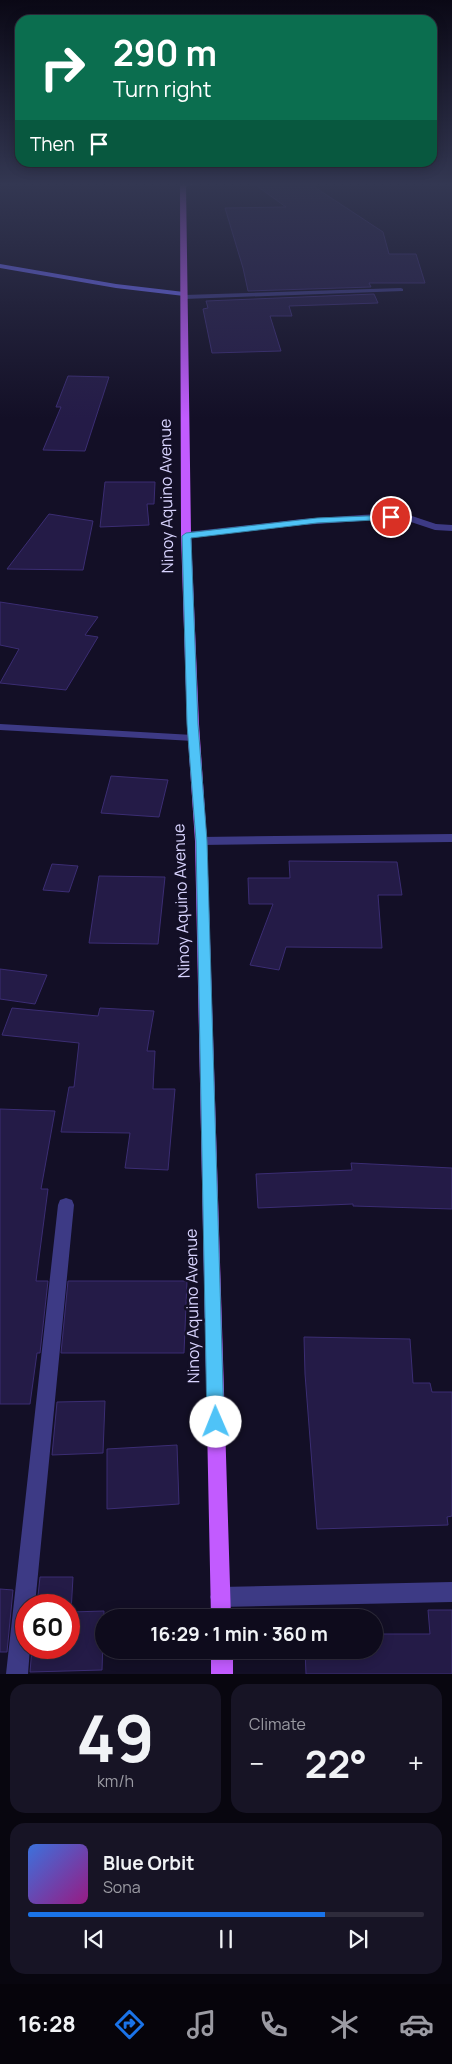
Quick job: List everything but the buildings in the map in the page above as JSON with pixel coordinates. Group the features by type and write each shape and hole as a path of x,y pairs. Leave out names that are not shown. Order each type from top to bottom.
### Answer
{"main road":[{"name":"Ninoy Aquino Avenue","path":"184,262 186,536 193,738 201,841 221,1609"},
{"path":"222,1659 222,1674"}],"street":[{"path":"0,266 184,296 401,290"},
{"path":"186,536 302,522 376,517 406,517 436,527 452,528"},
{"path":"0,727 193,738"},
{"path":"201,841 452,838"},
{"path":"17,1674 66,1205"},
{"path":"220,1597 452,1592"}],"route":[{"path":"216,1422 201,841 192,724 186,536 317,520 391,517"}]}
